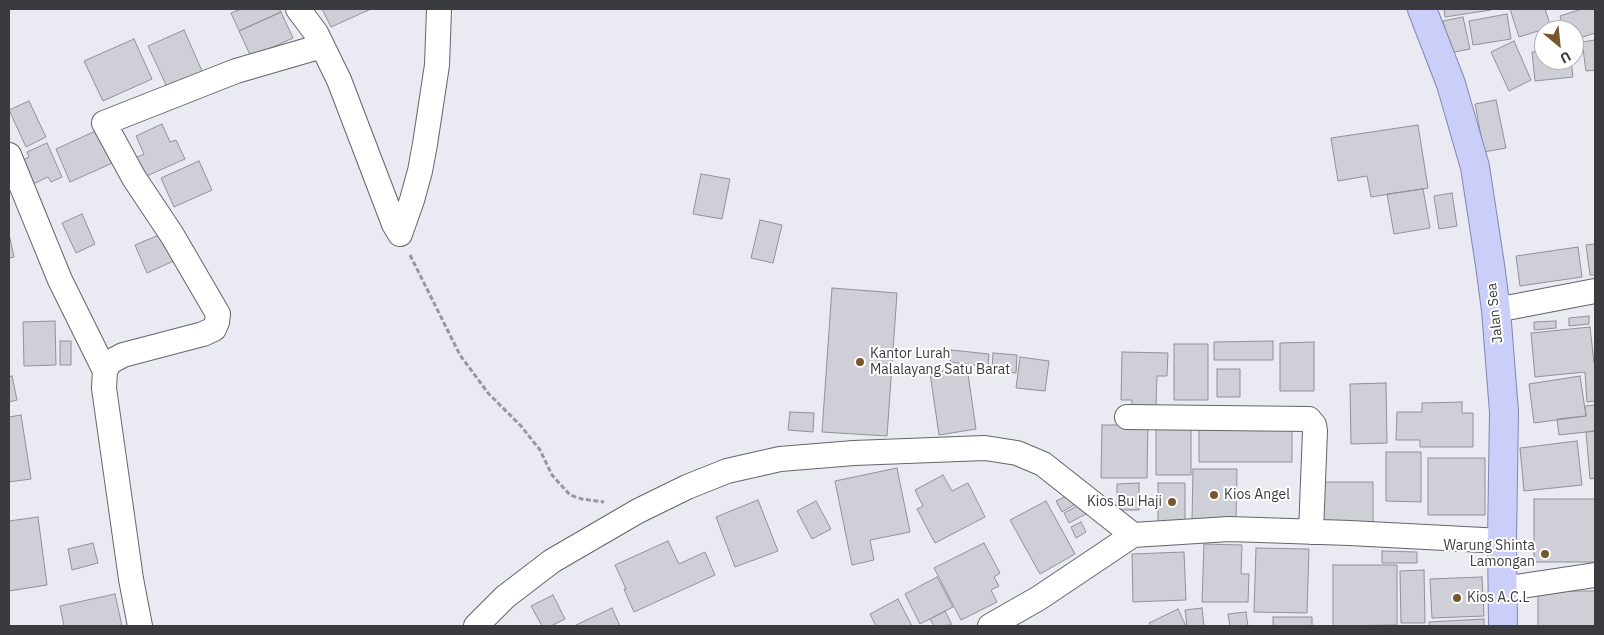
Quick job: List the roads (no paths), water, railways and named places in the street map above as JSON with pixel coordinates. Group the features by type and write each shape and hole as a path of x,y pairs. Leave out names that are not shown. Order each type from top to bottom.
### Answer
{"main road":[{"name":"Jalan Sea","path":"1422,9 1451,84 1475,167 1496,310 1504,412 1503,626"}],"street":[{"path":"298,9 316,33 339,80 394,224 400,234 418,178 425,144 436,65 439,9"},
{"path":"140,626 131,579 104,388 105,371 110,362 123,356 214,329 218,314 172,235 134,178 104,123 236,71 322,46"},
{"path":"9,155 60,280 105,371"},
{"path":"1496,310 1595,291"},
{"path":"1127,417 1309,419 1314,424 1316,431 1311,532"},
{"path":"476,626 505,597 552,561 638,511 686,487 727,471 780,459 854,453 984,448 1017,453 1043,464 1132,535"},
{"path":"990,626 1039,598 1132,535 1229,529 1502,541"},
{"path":"1502,589 1595,575"}],"place":[{"name":"Kantor Lurah Malalayang Satu Barat","path":"860,362"},
{"name":"Kios Angel","path":"1214,495"},
{"name":"Kios Bu Haji","path":"1172,502"},
{"name":"Warung Shinta Lamongan","path":"1545,554"},
{"name":"Kios A.C.L","path":"1457,598"}]}
